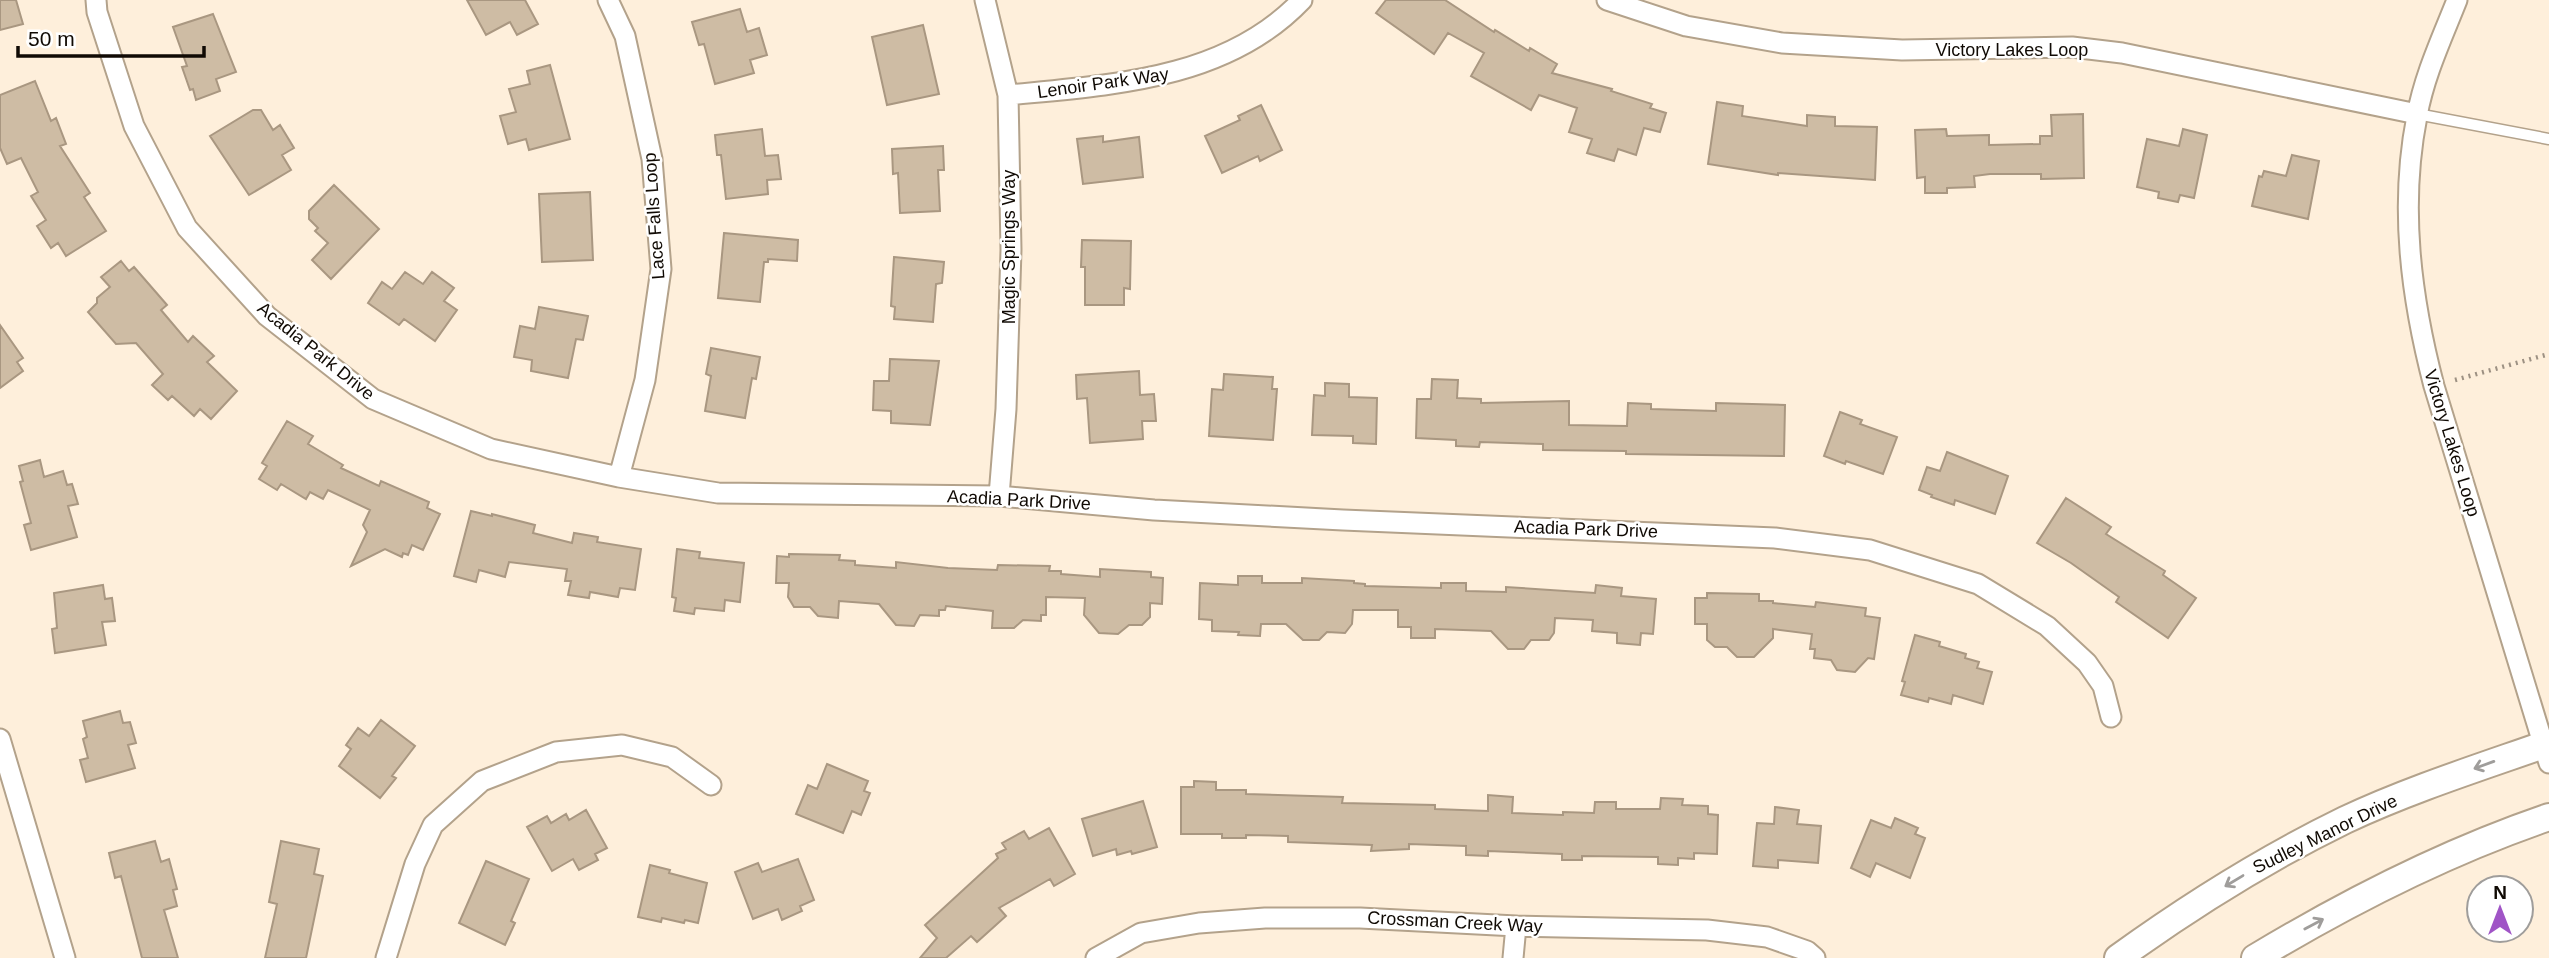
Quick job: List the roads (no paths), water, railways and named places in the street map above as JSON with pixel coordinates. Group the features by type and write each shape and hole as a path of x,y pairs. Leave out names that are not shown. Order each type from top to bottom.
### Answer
{"main road":[{"name":"Sudley Manor Drive","path":"2118,958 2227,884 2347,819 2423,788 2547,751"},
{"path":"2255,958 2305,928 2400,878 2498,834 2549,817"}],"street":[{"name":"Acadia Park Drive","path":"96,0 97,12 134,126 187,228 267,316 373,399 491,449 620,477 718,492 999,496 1154,510 1775,538 1870,550 1978,584 2047,625 2087,663 2103,686 2111,717"},
{"name":"Lace Falls Loop","path":"608,0 625,37 652,159 661,270 645,380 620,477"},
{"name":"Magic Springs Way","path":"985,0 1008,95 1012,250 1006,410 999,496"},
{"name":"Lenoir Park Way","path":"1008,95 1095,86 1176,73 1235,50 1291,12 1302,0"},
{"name":"Victory Lakes Loop","path":"1607,0 1686,26 1782,43 1902,50 2072,47 2122,53 2417,114"},
{"name":"Victory Lakes Loop","path":"2457,0 2434,58 2417,114 2411,153 2408,211 2411,268 2419,328 2434,386 2547,751"},
{"path":"0,739 65,958"},
{"path":"387,958 415,864 433,825 482,781 556,752 622,745 672,757 711,785"},
{"name":"Crossman Creek Way","path":"1096,958 1142,933 1199,923 1265,918 1360,918 1516,926 1707,930 1767,937 1807,951 1815,958"},
{"path":"1513,958 1516,926"}],"lane":[{"path":"2417,114 2549,139"}]}
